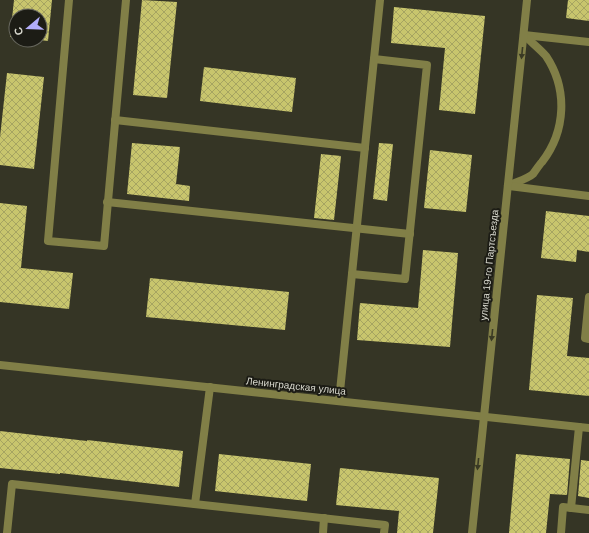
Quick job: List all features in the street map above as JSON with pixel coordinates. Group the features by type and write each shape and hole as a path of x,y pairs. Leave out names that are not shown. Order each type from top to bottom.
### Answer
{"street":[{"path":"69,0 48,241 104,246 126,0"},
{"path":"339,401 380,0"},
{"name":"улица 19-го Партсъезда","path":"472,533 528,0"},
{"path":"524,35 589,42"},
{"path":"508,186 532,174 546,156 558,134 561,114 561,94 555,73 545,56 524,35"},
{"path":"352,274 405,279 410,234 427,65 374,59"},
{"path":"115,120 365,148"},
{"path":"508,186 589,196"},
{"path":"107,202 410,234"},
{"path":"589,297 585,338 589,338"},
{"name":"Ленинградская улица","path":"0,365 589,428"},
{"path":"195,504 210,387"},
{"path":"571,508 578,427"},
{"path":"7,533 12,484 385,525 384,533"},
{"path":"561,533 563,507 589,510"},
{"path":"323,533 324,518"}],"building":[{"path":"14,0 52,0 48,41 48,8 13,8"},
{"path":"142,0 177,2 167,98 133,95"},
{"path":"568,0 589,0 589,21 566,18"},
{"path":"394,7 485,16 475,114 439,110 445,48 391,43"},
{"path":"204,67 296,78 292,112 200,101"},
{"path":"7,73 44,77 34,169 0,165 0,137"},
{"path":"132,143 180,147 176,184 190,186 189,201 127,194"},
{"path":"379,143 393,144 387,201 373,199"},
{"path":"430,150 472,155 466,212 424,208"},
{"path":"321,154 341,156 334,220 314,218"},
{"path":"0,203 27,206 21,268 73,273 69,309 0,302"},
{"path":"546,211 589,216 589,252 577,250 576,262 541,258"},
{"path":"423,250 458,253 450,347 357,340 360,303 418,308"},
{"path":"150,278 289,292 285,330 146,317"},
{"path":"537,295 573,298 567,356 589,358 589,396 529,390"},
{"path":"0,431 183,451 179,487 60,473 0,468"},
{"path":"219,454 311,464 307,501 215,491"},
{"path":"516,454 570,459 567,495 550,494 546,533 509,533"},
{"path":"581,460 589,461 589,498 578,496"},
{"path":"340,468 439,478 433,533 397,533 399,511 336,505"}]}
